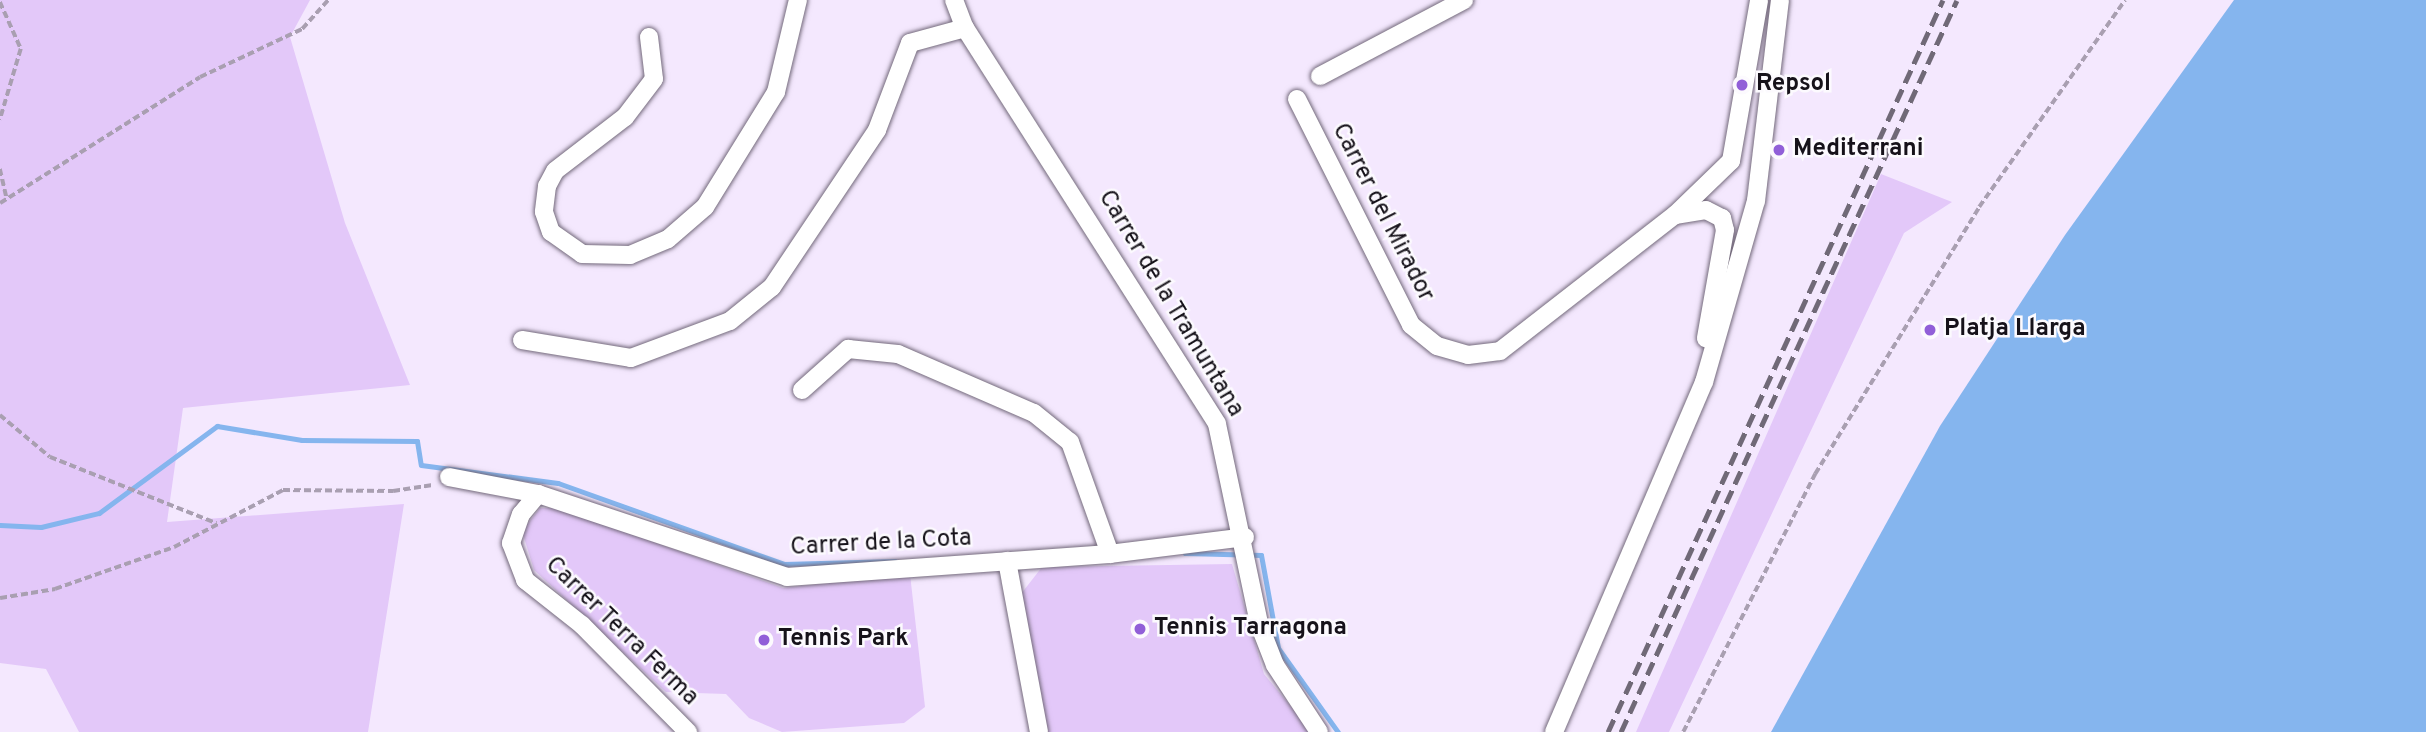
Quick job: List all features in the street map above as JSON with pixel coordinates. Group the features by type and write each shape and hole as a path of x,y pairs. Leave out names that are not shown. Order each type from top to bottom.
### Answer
{"street":[{"path":"649,37 654,79 625,117 555,171 547,186 544,212 551,232 582,254 630,255 668,239 705,207 776,92 798,0"},
{"name":"Carrer de la Tramuntana","path":"954,0 965,28 1205,400 1226,448 1266,648 1319,732"},
{"path":"1320,76 1464,0"},
{"name":"Carrer del Mirador","path":"1297,99 1411,325 1437,346 1468,355 1500,351 1523,339 1675,215 1731,161 1759,0"},
{"path":"1554,732 1704,382 1756,201 1780,0"},
{"path":"522,340 631,358 730,321 772,287 877,130 910,43 965,28"},
{"path":"1675,215 1706,209 1722,218 1725,230 1703,350 1704,382"},
{"path":"802,390 849,349 898,354 1034,413 1070,442 1110,554"},
{"name":"Carrer de la Cota","path":"454,477 538,494 787,577 1110,554 1245,541"},
{"name":"Carrer Terra Ferma","path":"538,494 521,514 511,543 525,580 582,625 688,732"},
{"path":"1007,561 1039,732"}],"path":[{"path":"0,203 200,78 302,29 328,0"},
{"path":"1684,732 1815,474 1979,207 2125,0"},
{"path":"0,2 21,49 0,120"},
{"path":"0,169 7,199"},
{"path":"0,415 50,457 216,523"},
{"path":"0,598 79,580 174,547 282,490 393,491 454,477"}],"shaded area":[{"path":"0,0 310,0 290,37 345,223 410,385 183,408 167,522 404,504 368,732 79,732 46,669 0,663"},
{"path":"1881,174 1952,202 1904,233 1669,732 1636,732"},
{"name":"Tennis Park","path":"540,508 557,508 783,588 910,574 925,707 904,723 782,732 749,718 726,694 666,692 534,570 522,531"},
{"name":"Tennis Tarragona","path":"1232,564 1264,674 1312,732 1048,732 1021,594 1042,567"}],"water":[{"path":"2234,0 2426,0 2426,732 1771,732 1940,426 2065,235"}],"waterway":[{"path":"0,525 41,527 99,513 217,426 302,440 417,441 421,465 558,483 784,564 895,561"},
{"path":"1185,553 1261,555 1278,648 1338,732"}],"railway":[{"path":"1608,732 1943,0"},
{"path":"1621,732 1957,0"}],"place":[{"name":"Repsol","path":"1742,85"},
{"name":"Mediterrani","path":"1779,150"},
{"name":"Platja Llarga","path":"1930,330"},
{"name":"Tennis Tarragona","path":"1140,629"},
{"name":"Tennis Park","path":"764,640"}]}
